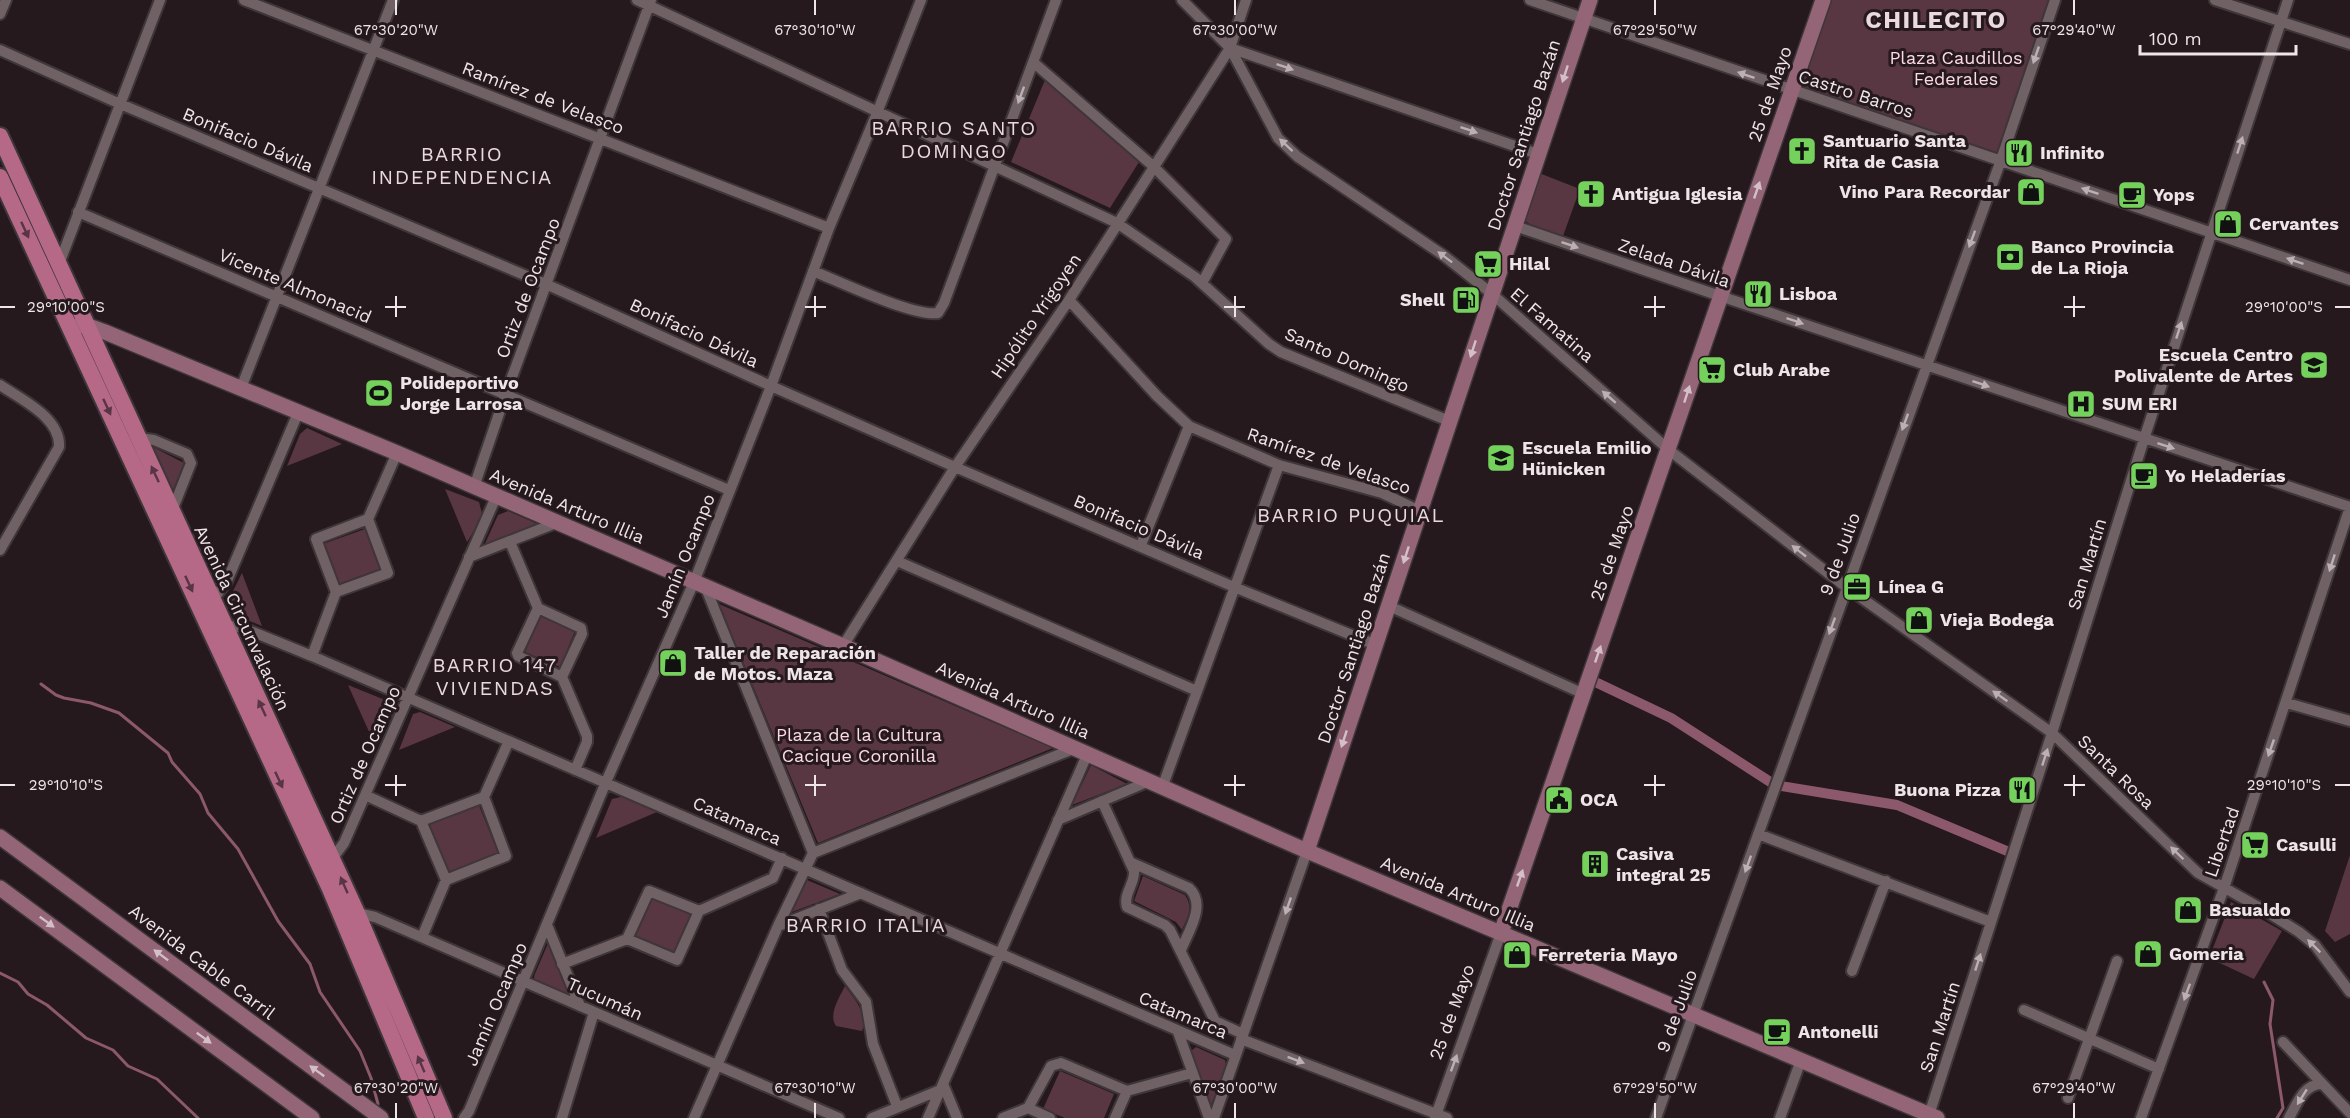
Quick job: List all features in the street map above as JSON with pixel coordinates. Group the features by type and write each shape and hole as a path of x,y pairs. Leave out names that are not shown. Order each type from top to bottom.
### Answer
{"main road":[{"name":"Doctor Santiago Bazán","path":"1307,851 1590,0"},
{"name":"25 de Mayo","path":"1501,933 1823,0"},
{"name":"Avenida Circunvalación","path":"0,136 58,264 78,326 330,889 426,1118"},
{"name":"Avenida Circunvalación","path":"0,177 138,438 357,914 444,1118"},
{"name":"Avenida Arturo Illia","path":"78,326 241,388 397,453 843,646 1147,782 1932,1117"},
{"name":"Avenida Cable Carril","path":"0,837 381,1118"},
{"path":"0,888 312,1118"}],"street":[{"path":"0,14 6,0"},
{"path":"58,264 118,103 160,0"},
{"name":"Ramírez de Velasco","path":"244,0 829,228"},
{"path":"241,388 393,0"},
{"name":"Santo Domingo","path":"637,0 650,3 878,113 1117,223 1202,283 1269,344 1281,352 1449,421"},
{"name":"Jamín Ocampo","path":"464,1118 469,1111 606,782 699,584 729,490 771,386 829,228 878,113 921,0"},
{"path":"813,271 902,307 927,315 938,313 944,303 1056,0"},
{"name":"El Famatina","path":"1182,0 1230,48 1278,138 1298,157 1332,182 1390,217 1443,255 1491,293 1669,450 1846,587"},
{"name":"Hipólito Yrigoyen","path":"843,646 955,467 1069,300 1230,48 1246,0"},
{"name":"Castro Barros","path":"1530,0 2350,280"},
{"name":"9 de Julio","path":"1656,1118 2001,160 2055,0"},
{"path":"2215,0 2350,44"},
{"name":"San Martín","path":"1932,1117 1991,922 2144,439 2288,0"},
{"name":"Ortiz de Ocampo","path":"474,487 505,396 548,285 650,3"},
{"path":"1230,48 1538,154"},
{"name":"Bonifacio Dávila","path":"0,50 118,103 548,285 955,467 1141,545 1234,587 1376,645"},
{"path":"1033,62 1153,166 1226,239 1202,283"},
{"name":"Vicente Almonacid","path":"78,212 277,295 505,396 729,490"},
{"name":"Zelada Dávila","path":"1515,226 2350,507"},
{"name":"Ramírez de Velasco","path":"1069,300 1157,396 1189,426 1279,465 1382,493 1420,511"},
{"path":"0,385 43,416 60,436 59,447 0,550"},
{"path":"213,600 227,581 298,412"},
{"path":"1141,545 1189,426"},
{"path":"138,438 162,443 187,453 190,458 191,463 172,512"},
{"path":"336,592 388,573 368,519 397,453"},
{"path":"1162,788 1279,465"},
{"name":"Ortiz de Ocampo","path":"332,859 344,843 496,497"},
{"name":"Libertad","path":"2141,1118 2224,888 2350,507"},
{"path":"312,656 336,592 316,538 368,519"},
{"path":"469,557 556,523"},
{"path":"510,542 538,608 581,628 582,634 562,677"},
{"path":"897,561 1197,691"},
{"path":"699,584 813,853"},
{"name":"Santa Rosa","path":"1846,587 2052,733 2198,873 2299,932 2327,959 2350,992"},
{"path":"1389,606 1584,694"},
{"path":"538,608 517,653 518,656 562,677 587,742 576,770"},
{"name":"Catamarca","path":"224,625 243,628 312,656 1235,1055"},
{"path":"2287,703 2350,721"},
{"path":"422,937 446,880 506,856 484,797 508,742"},
{"path":"694,1118 778,926 813,853 1080,752"},
{"path":"928,1118 1059,820 1080,752"},
{"path":"1059,820 1147,782"},
{"path":"365,795 421,821 446,880"},
{"path":"421,821 484,797"},
{"path":"1102,801 1130,862 1189,888 1194,894 1197,902 1196,913 1180,950"},
{"path":"1758,834 1991,922"},
{"name":"Doctor Santiago Bazán","path":"1214,1118 1307,851"},
{"path":"562,964 627,939 677,960 699,911 773,878 782,858"},
{"name":"Catamarca","path":"1130,862 1134,875 1126,897 1127,907 1165,925 1173,934 1215,1021 1242,1036 1439,1117"},
{"path":"1852,971 1886,881"},
{"path":"627,939 649,891 699,911"},
{"path":"778,926 861,893"},
{"path":"819,909 842,970 866,1002 873,1044 897,1106"},
{"name":"Tucumán","path":"357,914 375,917 839,1118"},
{"path":"547,925 580,1006"},
{"name":"25 de Mayo","path":"1439,1117 1501,933"},
{"path":"2068,1098 2117,961"},
{"path":"2024,1010 2159,1069"},
{"path":"562,1118 594,1012"},
{"path":"1178,1032 1209,1118"},
{"path":"2283,1042 2350,1113"},
{"path":"1780,1118 1801,1060"},
{"path":"1003,1118 1028,1108 1051,1066 1061,1063 1127,1091 1192,1073"},
{"path":"2289,1118 2307,1088 2313,1084 2321,1084"},
{"path":"872,1118 942,1087"},
{"path":"942,1087 957,1118"},
{"path":"1115,1118 1127,1091"},
{"path":"1028,1108 1050,1118"}],"green space":[{"name":"Plaza Caudillos Federales","path":"1829,0 2051,0 1999,153 1800,87"},
{"path":"1045,80 1139,162 1110,208 1011,162"},
{"path":"1539,173 1580,189 1563,236 1531,225 1524,220"},
{"path":"307,428 342,444 287,466 300,434"},
{"path":"151,446 184,463 173,490"},
{"path":"445,489 479,502 483,517 467,542"},
{"path":"508,511 538,524 483,548 498,515"},
{"path":"365,529 380,569 338,584 323,544"},
{"path":"242,573 262,626 232,614 227,603"},
{"name":"Plaza de la Cultura Cacique Coronilla","path":"719,604 1053,748 818,843"},
{"path":"541,616 575,631 560,667 525,652"},
{"path":"348,685 395,704 397,709 375,745"},
{"path":"420,712 455,727 399,750 413,714"},
{"path":"1091,765 1127,784 1072,805"},
{"path":"625,796 657,812 596,838 612,799"},
{"path":"478,803 499,855 448,875 428,823"},
{"path":"2350,855 2350,934 2335,942 2325,931"},
{"path":"1143,876 1185,895 1189,909 1182,930 1176,922 1134,901"},
{"path":"807,880 840,894 792,912"},
{"path":"652,897 692,913 675,954 635,937"},
{"path":"2231,902 2282,931 2254,979 2209,958"},
{"path":"549,941 571,998 535,982 534,976"},
{"path":"845,986 862,1013 862,1031 836,1026 834,1022 835,1006"},
{"path":"1196,1047 1225,1060 1227,1068 1210,1107 1191,1051"},
{"path":"1060,1071 1114,1094 1104,1118 1065,1118 1043,1109"}],"waterway":[{"path":"1589,679 1671,718 1775,785 1897,805 2014,854"},
{"path":"41,684 64,698 91,703 119,713 168,753 172,762 200,794 208,813 238,849 278,921 310,964 320,992 360,1051 378,1104"},
{"path":"0,973 18,982 28,994 47,1005 86,1038 113,1050 128,1066 157,1079 198,1118"},
{"path":"2264,982 2273,1000 2270,1024 2283,1108 2277,1118"}],"place":[{"name":"Santuario Santa Rita de Casia","path":"1802,151"},
{"name":"Infinito","path":"2019,153"},
{"name":"Vino Para Recordar","path":"2031,192"},
{"name":"Antigua Iglesia","path":"1591,194"},
{"name":"Yops","path":"2132,195"},
{"name":"Cervantes","path":"2228,224"},
{"name":"Banco Provincia de La Rioja","path":"2010,257"},
{"name":"Hilal","path":"1488,264"},
{"name":"Lisboa","path":"1758,294"},
{"name":"Shell","path":"1466,300"},
{"name":"Escuela Centro Polivalente de Artes","path":"2314,365"},
{"name":"Club Arabe","path":"1712,370"},
{"name":"Polideportivo Jorge Larrosa","path":"379,393"},
{"name":"SUM ERI","path":"2081,404"},
{"name":"Escuela Emilio Hünicken","path":"1501,458"},
{"name":"Yo Heladerías","path":"2144,476"},
{"name":"Línea G","path":"1857,587"},
{"name":"Vieja Bodega","path":"1919,620"},
{"name":"Taller de Reparación de Motos. Maza","path":"673,663"},
{"name":"Buona Pizza","path":"2022,790"},
{"name":"OCA","path":"1559,800"},
{"name":"Casulli","path":"2255,845"},
{"name":"Casiva integral 25","path":"1595,864"},
{"name":"Basualdo","path":"2188,910"},
{"name":"Gomeria","path":"2148,954"},
{"name":"Ferreteria Mayo","path":"1517,955"},
{"name":"Antonelli","path":"1777,1032"}],"district":[{"name":"CHILECITO","path":"1936,20"},
{"name":"BARRIO SANTO DOMINGO","path":"954,140"},
{"name":"BARRIO INDEPENDENCIA","path":"462,166"},
{"name":"BARRIO PUQUIAL","path":"1351,515"},
{"name":"BARRIO 147 VIVIENDAS","path":"495,676"},
{"name":"BARRIO ITALIA","path":"866,925"}]}
